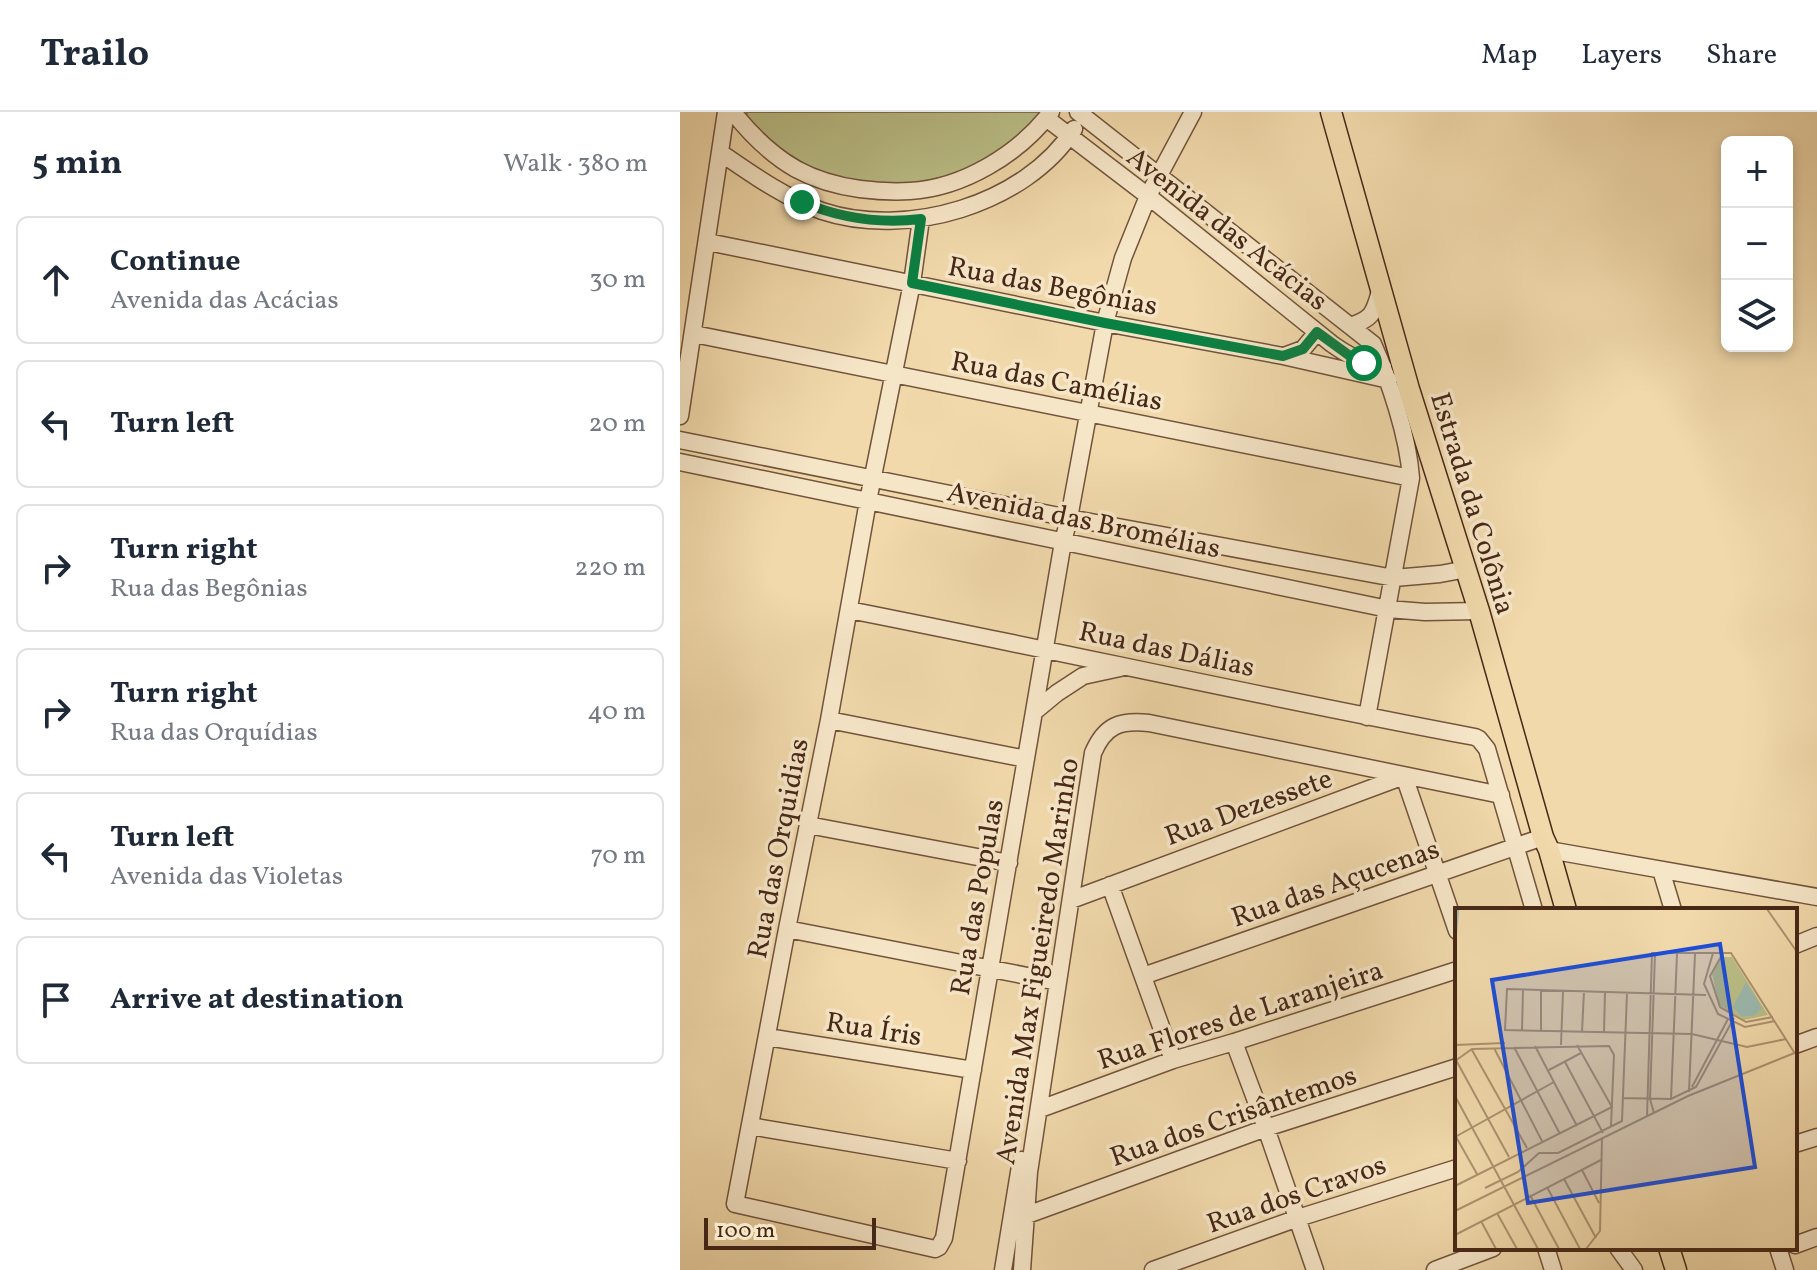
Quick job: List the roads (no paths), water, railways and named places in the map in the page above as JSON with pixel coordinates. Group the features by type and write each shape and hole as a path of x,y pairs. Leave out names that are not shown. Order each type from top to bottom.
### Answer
{"main road":[{"name":"Estrada da Colônia","path":"1331,112 1409,389 1467,569 1565,908"},
{"path":"1670,1250 1676,1270"}],"street":[{"path":"680,416 726,112"},
{"path":"733,112 764,147 814,178 861,189 910,191 942,185 978,171 1010,152 1048,115"},
{"name":"Rua das Populas","path":"928,1248 935,1249 942,1244 958,1161 1044,648 1105,323 1123,258 1148,196 1193,112"},
{"path":"721,153 781,192 822,211 866,220 921,219 970,206 1009,187 1044,162 1069,136 1082,113"},
{"name":"Avenida das Acácias","path":"1082,113 1373,344 1386,374"},
{"name":"Avenida das Acácias","path":"1048,115 1069,136 1317,332 1350,356 1386,374"},
{"name":"Rua das Orquidias","path":"921,219 912,283 735,1204 928,1248"},
{"name":"Rua das Begônias","path":"708,242 1105,323 1386,374"},
{"path":"1350,326 1367,320 1375,308 1381,288"},
{"path":"1283,356 1303,349 1317,332"},
{"name":"Rua das Camélias","path":"694,334 1411,478"},
{"path":"1367,717 1411,478 1386,374"},
{"name":"Avenida das Bromélias","path":"680,440 1069,518 1394,578 1467,569"},
{"name":"Avenida das Bromélias","path":"680,462 1388,609 1479,611"},
{"name":"Rua das Dálias","path":"849,610 1475,737 1487,749 1501,795"},
{"path":"1034,712 1083,676 1128,666"},
{"path":"829,720 1026,759"},
{"name":"Avenida Max Figueiredo Marinho","path":"1022,1270 1029,1172 1055,982 1093,753 1108,730 1131,722 1149,723 1501,795"},
{"path":"1404,776 1455,925"},
{"name":"Rua Dezessete","path":"1071,900 1404,776"},
{"path":"1501,795 1533,908"},
{"path":"808,825 1009,863"},
{"path":"1546,843 1661,870 1817,897"},
{"name":"Rua das Açucenas","path":"1143,976 1514,846 1546,843"},
{"path":"1661,870 1672,908"},
{"path":"1110,885 1173,1060"},
{"path":"787,929 1055,982 1003,1270"},
{"path":"1797,944 1817,936"},
{"name":"Rua Flores de Laranjeira","path":"1040,1109 1173,1060 1455,971"},
{"name":"Rua Íris","path":"767,1037 973,1070"},
{"path":"1797,1044 1817,1037"},
{"path":"1234,1042 1315,1270"},
{"name":"Rua dos Crisântemos","path":"1027,1215 1266,1128 1455,1068"},
{"path":"750,1126 958,1161"},
{"path":"1797,1143 1817,1137"},
{"name":"Rua dos Cravos","path":"1153,1270 1298,1218 1455,1169"},
{"path":"1797,1244 1817,1237"},
{"path":"1435,1270 1488,1250"},
{"path":"1547,1250 1553,1270"},
{"path":"1619,1250 1634,1270"},
{"path":"1784,1250 1785,1270"}]}
